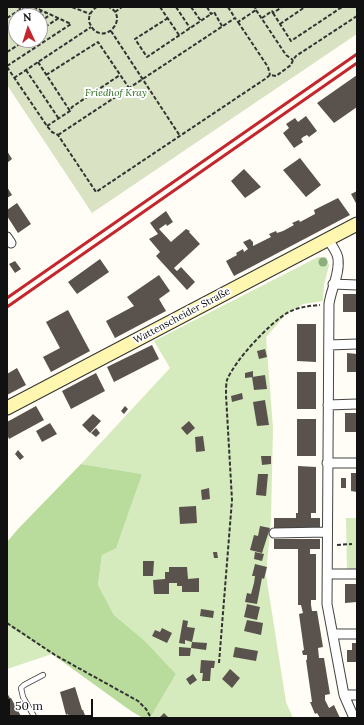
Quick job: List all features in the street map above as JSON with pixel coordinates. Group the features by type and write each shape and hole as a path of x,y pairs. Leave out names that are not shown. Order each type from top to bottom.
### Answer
{"main road":[{"name":"Wattenscheider Straße","path":"7,408 357,224"}],"street":[{"path":"328,239 338,258 338,269 329,304 327,604 334,634 344,695 354,718"},
{"path":"333,284 357,285"},
{"path":"329,345 357,344"},
{"path":"328,405 357,404"},
{"path":"327,463 357,463"},
{"path":"274,533 327,532"},
{"path":"328,574 357,574"},
{"path":"334,634 357,634"},
{"path":"344,695 357,695"}],"lane":[{"path":"35,718 23,698 21,688 43,675"}],"path":[{"path":"72,7 90,14"},
{"path":"97,7 90,14 89,19 91,27 98,32 107,33 111,31 117,20 115,12 109,7"},
{"path":"115,12 122,7"},
{"path":"160,7 180,35"},
{"path":"176,7 190,28"},
{"path":"191,7 201,21"},
{"path":"207,7 211,14"},
{"path":"228,7 268,67 270,74"},
{"path":"262,18 272,11 273,13 282,7"},
{"path":"280,24 305,7"},
{"path":"273,13 291,41 342,7"},
{"path":"238,22 256,8 286,54 292,60"},
{"path":"48,12 71,24 48,39"},
{"path":"168,18 135,39 147,57 214,12 222,26"},
{"path":"270,74 276,76 291,65 292,60 357,16"},
{"path":"48,25 59,18"},
{"path":"58,135 235,18"},
{"path":"14,78 91,27"},
{"path":"111,31 180,136"},
{"path":"46,75 98,42 129,88"},
{"path":"34,48 7,66 47,126 52,132 58,135 96,192 265,79 270,74"},
{"path":"38,62 70,111"},
{"path":"26,70 59,119"},
{"path":"47,126 70,111 72,107 120,75"},
{"path":"219,663 232,500 226,382 231,370 243,355 287,313 304,306 329,304"},
{"path":"328,546 352,544"},
{"path":"7,623 55,654 138,700 146,709 151,718"}],"green space":[{"name":"Friedhof Kray","path":"7,7 357,7 357,34 92,213 7,85"},
{"path":"318,257 326,257 329,265 324,285 323,301 303,304 285,315 266,337 273,428 271,519 266,575 286,702 293,718 150,718 176,674 145,641 114,615 98,585 102,555 142,474 81,464 170,368 154,341"},
{"path":"81,464 142,474 116,548 102,555 98,585 114,615 145,641 176,674 150,718 143,718 131,711 52,654 7,625 7,542"},
{"path":"346,518 357,518 357,570 347,570"},
{"path":"7,625 52,654 7,669"}],"building":[{"path":"357,75 357,107 334,123 317,103"},
{"path":"306,116 317,131 309,137 307,135 303,137 301,139 303,142 294,148 283,133 289,128 286,124 295,118 298,122"},
{"path":"7,151 12,159 7,163"},
{"path":"300,158 321,185 306,197 283,170"},
{"path":"244,169 261,187 245,198 231,181"},
{"path":"7,187 12,195 7,198"},
{"path":"357,191 357,205 351,194"},
{"path":"338,198 350,215 234,276 226,261 237,255 236,253 243,249 244,252 248,249 243,242 250,239 253,242 253,246 271,237 269,234 276,231 277,233 283,231 294,225 292,223 299,220 300,222 315,214 314,210"},
{"path":"17,203 31,224 18,233 7,216 7,210"},
{"path":"166,211 173,222 167,226 166,224 159,229 171,242 186,229 190,231 189,232 200,244 174,268 177,271 181,267 195,282 187,290 156,256 160,252 149,239 158,234 150,223"},
{"path":"100,259 109,272 77,294 68,282"},
{"path":"15,261 21,269 15,273 9,264"},
{"path":"159,275 170,291 159,299 166,311 115,338 106,321 134,306 127,297"},
{"path":"343,294 357,294 357,312 343,312"},
{"path":"68,310 90,351 51,372 43,357 60,348 46,322"},
{"path":"297,324 316,324 316,362 297,361"},
{"path":"152,345 159,359 114,382 107,367"},
{"path":"265,349 267,357 259,359 257,351"},
{"path":"347,353 357,354 357,372 347,372"},
{"path":"17,368 26,385 7,395 7,374"},
{"path":"253,371 253,377 245,378 245,373"},
{"path":"297,372 316,372 316,409 297,409"},
{"path":"96,373 105,391 71,409 62,391"},
{"path":"265,375 267,389 254,390 252,377"},
{"path":"242,393 243,399 232,402 231,396"},
{"path":"265,400 269,425 257,426 253,402"},
{"path":"36,406 44,420 9,439 7,434 7,422"},
{"path":"125,406 128,409 124,414 121,411"},
{"path":"345,413 357,413 357,432 345,432"},
{"path":"93,414 101,421 90,433 82,425"},
{"path":"297,419 316,419 316,456 297,456"},
{"path":"189,421 195,428 187,435 181,428"},
{"path":"50,423 57,434 42,442 36,431"},
{"path":"96,428 100,433 96,437 91,433"},
{"path":"203,436 205,451 196,452 195,437"},
{"path":"18,450 24,457 20,460 15,454"},
{"path":"261,456 271,456 271,464 262,465"},
{"path":"298,466 316,467 316,513 311,513 311,518 320,518 320,528 274,529 274,518 296,518 296,513 298,513"},
{"path":"351,473 357,473 357,492 351,491"},
{"path":"258,474 268,474 266,496 256,495"},
{"path":"341,478 346,478 346,488 341,488"},
{"path":"209,488 210,499 202,500 201,490"},
{"path":"196,506 197,523 180,524 179,507"},
{"path":"260,526 270,528 262,553 250,550 254,535 258,536"},
{"path":"274,539 320,539 320,549 310,549 310,554 316,554 316,600 311,600 311,605 312,611 317,611 323,647 318,648 319,658 324,658 330,694 325,695 325,700 329,708 334,705 340,718 320,718 317,713 315,714 310,702 312,702 306,660 307,655 303,655 302,651 304,650 299,614 303,613 301,605 298,605 298,549 274,549"},
{"path":"213,552 217,552 218,558 214,558"},
{"path":"255,552 264,554 262,561 254,559"},
{"path":"143,561 154,561 153,576 143,576"},
{"path":"255,564 267,567 264,579 262,578 257,604 245,602 247,593 251,594 254,583 255,576 252,576"},
{"path":"169,567 187,567 188,579 199,578 199,592 182,592 182,586 177,586 177,583 169,583 169,594 154,594 153,580 165,579 165,572 169,572"},
{"path":"345,584 357,584 357,602 345,603"},
{"path":"247,604 260,607 257,620 244,617"},
{"path":"201,609 214,611 213,618 200,616"},
{"path":"183,620 188,621 187,627 195,628 192,642 185,640 185,644 179,643"},
{"path":"247,620 263,623 261,635 244,631"},
{"path":"162,628 172,633 167,643 152,636 155,630 160,632"},
{"path":"192,642 207,643 206,650 191,648"},
{"path":"352,643 357,643 357,662 347,662 347,650 352,650"},
{"path":"179,647 191,648 190,656 179,656"},
{"path":"235,647 258,651 256,661 233,657"},
{"path":"201,660 215,661 214,668 211,668 210,681 202,681 203,673 200,673"},
{"path":"230,669 240,678 232,688 222,679"},
{"path":"193,674 197,680 190,685 186,679"},
{"path":"75,687 86,718 69,718 68,714 66,715 60,692"},
{"path":"7,693 11,698 22,718 7,718"},
{"path":"164,713 169,718 159,718"}],"railway":[{"path":"7,298 357,54"},
{"path":"7,307 357,63"}]}
